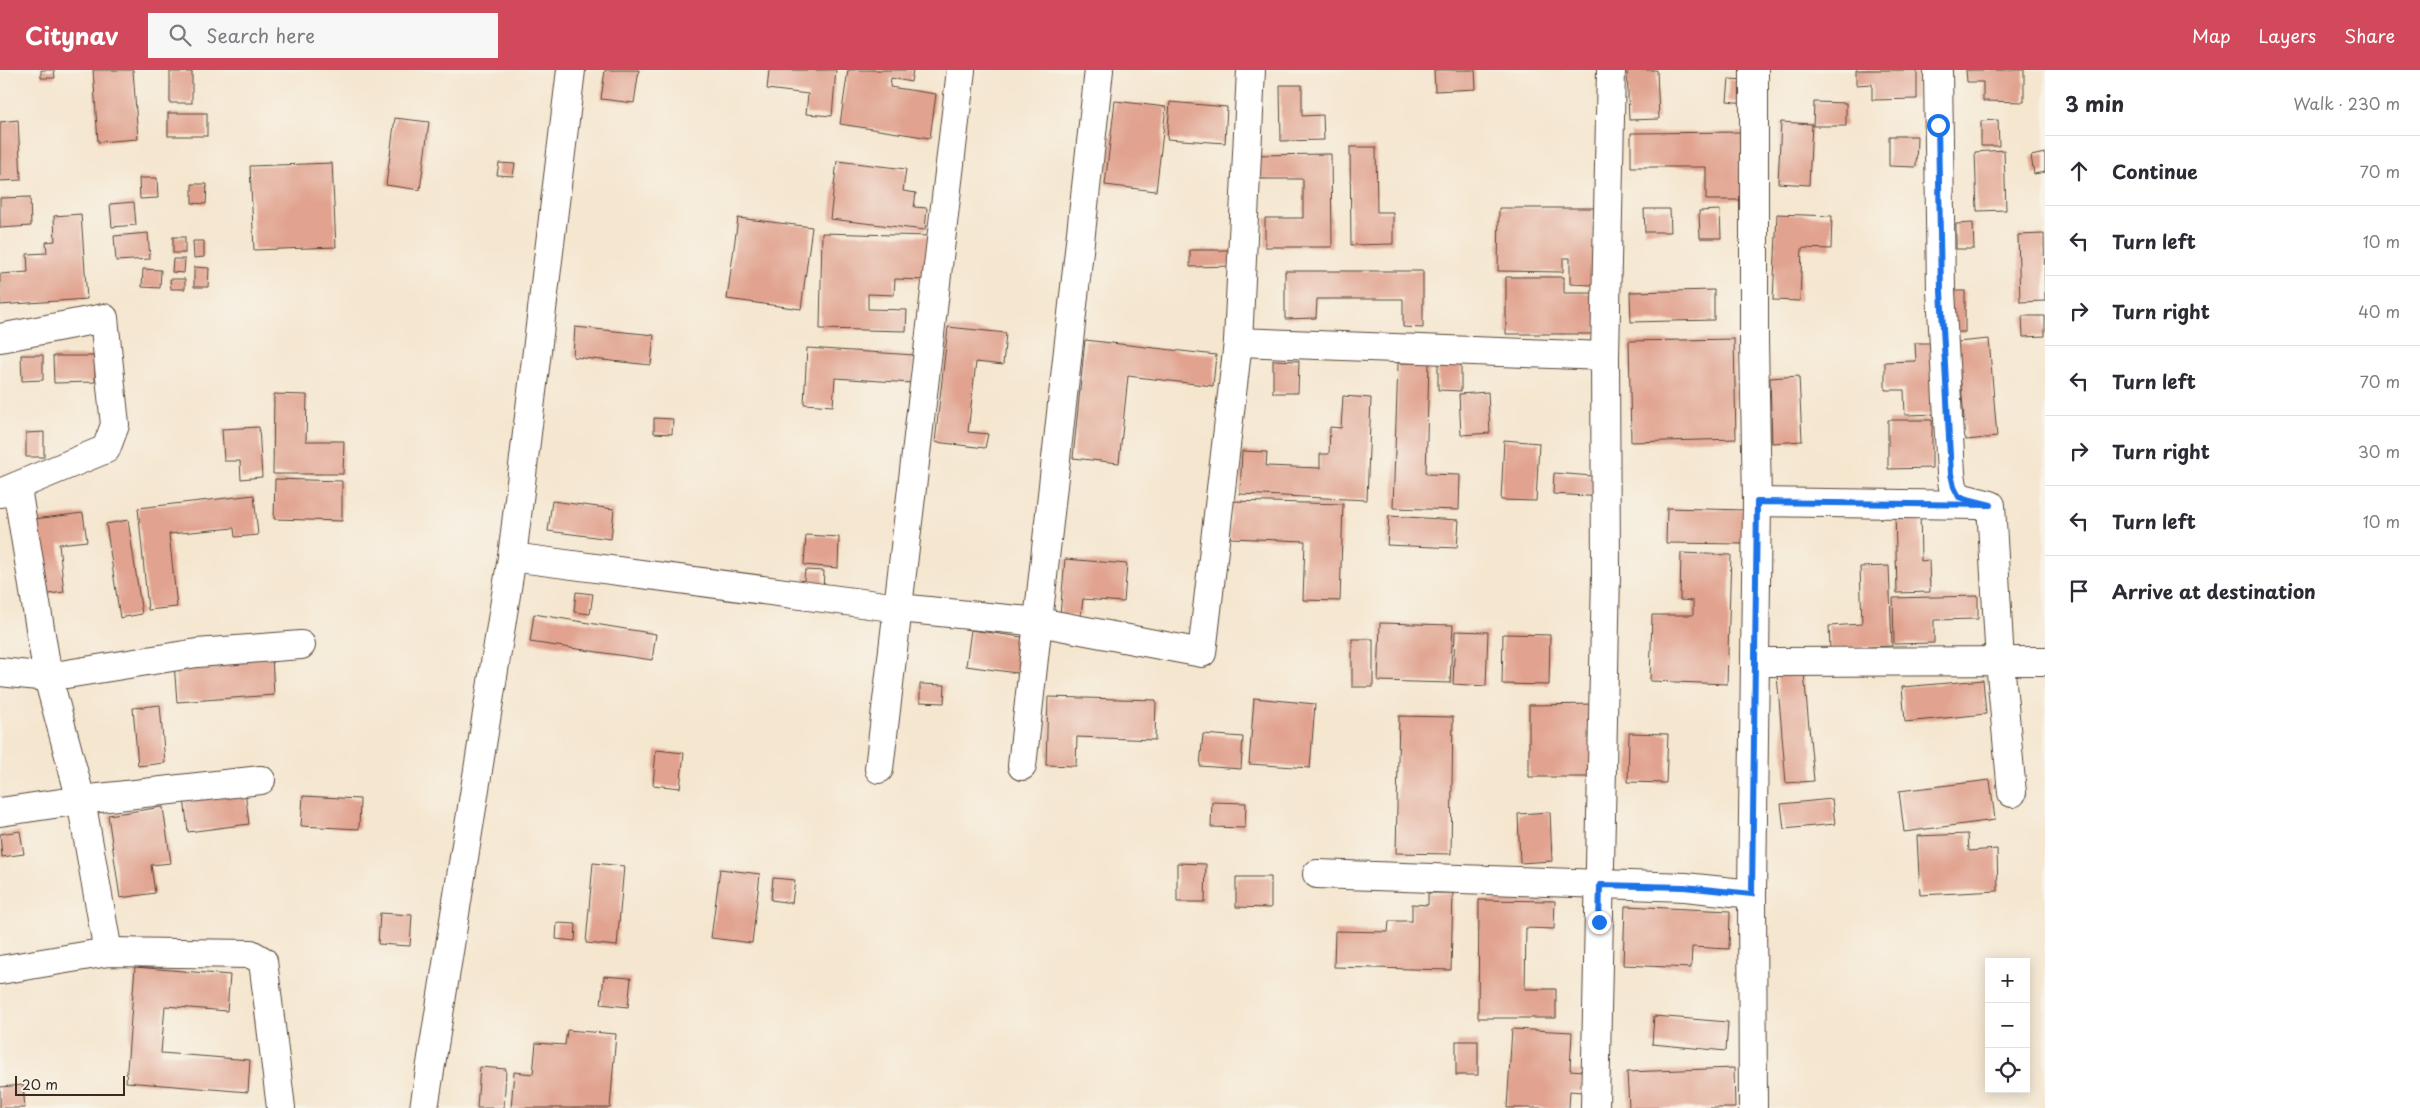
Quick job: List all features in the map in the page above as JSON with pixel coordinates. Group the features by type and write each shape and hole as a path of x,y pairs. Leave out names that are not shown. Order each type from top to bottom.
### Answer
{"street":[{"path":"424,1108 512,557 571,70"},
{"path":"879,769 961,70"},
{"path":"1022,766 1099,70"},
{"path":"512,557 899,608 1039,622 1202,653 1238,342 1251,70"},
{"path":"1594,1108 1606,573 1605,356 1611,70"},
{"path":"1753,1108 1752,894 1757,502 1754,341 1754,70"},
{"path":"1938,70 1941,291 1951,474 1959,497 1991,505"},
{"path":"0,338 104,318 115,424 106,448 8,490 48,677 81,800 108,952"},
{"path":"1238,342 1605,356"},
{"path":"1757,502 1991,505"},
{"path":"1991,505 2000,662 2012,793"},
{"path":"0,672 48,677 196,653 301,646"},
{"path":"1755,662 2045,661"},
{"path":"0,812 81,800 261,780"},
{"path":"1318,874 1684,887 1752,894"},
{"path":"0,970 108,952 251,954 263,961 281,1108"}],"building":[{"path":"41,70 54,70 55,78 41,78"},
{"path":"93,70 133,70 138,139 98,142"},
{"path":"605,70 639,70 634,103 601,99"},
{"path":"769,70 836,70 832,116 806,114 808,94 767,89"},
{"path":"848,70 913,70 911,82 891,78 890,87 936,94 930,138 840,124"},
{"path":"1434,70 1475,70 1476,89 1435,91"},
{"path":"1627,70 1657,70 1659,119 1629,120"},
{"path":"1856,70 1917,70 1917,99 1872,100 1872,84 1856,85"},
{"path":"1966,70 2024,70 2024,102 1983,101 1983,82 1967,82"},
{"path":"170,72 192,72 192,103 170,103"},
{"path":"1729,79 1746,80 1744,103 1727,101"},
{"path":"1280,85 1302,85 1302,116 1323,115 1324,140 1281,141"},
{"path":"1115,101 1166,107 1156,191 1105,185"},
{"path":"1170,102 1227,107 1225,143 1167,139"},
{"path":"1814,102 1846,103 1846,126 1813,126"},
{"path":"168,113 207,113 207,136 168,136"},
{"path":"395,118 429,122 420,190 386,185"},
{"path":"18,120 21,180 0,181 0,122"},
{"path":"1998,120 1999,146 1981,146 1981,121"},
{"path":"1781,122 1812,124 1809,185 1778,183"},
{"path":"1744,132 1745,200 1706,200 1706,167 1631,167 1631,133"},
{"path":"1889,136 1917,136 1916,167 1889,166"},
{"path":"1350,147 1376,147 1377,212 1393,212 1393,244 1351,245"},
{"path":"2004,150 2006,210 1977,211 1975,152"},
{"path":"2045,153 2045,172 2034,174 2031,156"},
{"path":"1331,154 1332,247 1265,247 1265,218 1303,218 1303,179 1253,179 1253,155"},
{"path":"837,161 906,169 903,191 916,193 914,207 927,208 925,230 830,219"},
{"path":"332,163 336,247 254,250 250,166"},
{"path":"499,163 515,164 513,176 497,175"},
{"path":"139,178 157,178 158,198 140,199"},
{"path":"192,184 207,184 206,204 192,203"},
{"path":"30,197 31,226 0,228 0,198"},
{"path":"134,202 136,225 112,227 110,204"},
{"path":"1499,208 1594,208 1593,285 1570,284 1570,258 1563,258 1563,272 1498,271"},
{"path":"1644,209 1670,209 1671,232 1645,232"},
{"path":"1720,210 1721,238 1700,238 1699,211"},
{"path":"81,214 87,299 0,305 0,274 28,272 27,254 47,253 46,242 55,241 54,216"},
{"path":"1777,214 1832,216 1831,249 1802,248 1800,301 1773,300"},
{"path":"738,218 812,227 801,309 727,299"},
{"path":"1973,223 1974,249 1956,249 1956,224"},
{"path":"148,233 150,259 116,261 114,236"},
{"path":"822,233 930,236 929,280 895,279 894,295 868,294 868,309 907,310 906,331 820,329"},
{"path":"2044,234 2045,301 2020,302 2018,235"},
{"path":"173,237 185,237 185,253 173,253"},
{"path":"193,241 204,241 204,257 194,258"},
{"path":"1190,250 1233,250 1234,266 1190,267"},
{"path":"173,259 185,259 184,273 172,272"},
{"path":"194,267 209,268 208,287 194,287"},
{"path":"143,269 161,270 160,288 142,287"},
{"path":"1285,271 1423,271 1423,328 1403,327 1403,299 1317,299 1316,318 1285,319"},
{"path":"1506,277 1564,277 1564,293 1596,293 1596,334 1506,334"},
{"path":"170,279 185,279 185,289 171,289"},
{"path":"1714,290 1714,320 1631,322 1630,292"},
{"path":"1945,291 1965,291 1965,332 1945,332"},
{"path":"2022,316 2045,316 2045,336 2023,337"},
{"path":"575,327 654,335 651,365 573,357"},
{"path":"948,327 1006,333 1003,365 976,362 968,432 988,434 985,448 935,442"},
{"path":"1734,339 1736,439 1631,442 1629,341"},
{"path":"1989,339 1997,437 1966,440 1957,342"},
{"path":"1085,340 1216,355 1213,386 1128,376 1119,463 1073,458"},
{"path":"1915,343 1941,343 1941,414 1905,415 1904,390 1885,390 1885,362 1916,361"},
{"path":"807,348 914,355 912,383 835,378 833,406 804,404"},
{"path":"21,355 43,355 43,380 22,381"},
{"path":"53,356 95,356 95,382 54,383"},
{"path":"1273,360 1299,361 1298,393 1273,393"},
{"path":"1438,362 1461,362 1461,391 1438,390"},
{"path":"1398,363 1429,363 1426,474 1460,475 1459,510 1393,508"},
{"path":"1799,376 1802,441 1772,443 1770,378"},
{"path":"1488,392 1490,433 1461,435 1459,394"},
{"path":"274,394 307,395 306,441 344,441 343,474 273,474"},
{"path":"1343,396 1371,398 1367,500 1240,494 1242,451 1267,452 1266,466 1320,468 1320,454 1329,454 1330,427 1341,428"},
{"path":"654,418 673,419 672,434 654,433"},
{"path":"1888,420 1932,420 1932,468 1888,469"},
{"path":"259,427 262,477 241,479 240,461 224,461 222,429"},
{"path":"44,432 44,457 26,457 26,433"},
{"path":"1504,440 1539,443 1536,501 1501,500"},
{"path":"1554,473 1605,477 1604,497 1553,494"},
{"path":"275,479 342,481 342,521 274,519"},
{"path":"254,495 258,535 235,537 234,528 169,534 177,607 148,610 138,508"},
{"path":"552,501 614,509 611,539 548,531"},
{"path":"1231,501 1343,504 1340,601 1303,600 1305,541 1230,538"},
{"path":"1667,508 1745,510 1744,544 1666,543"},
{"path":"1895,509 1920,509 1921,561 1929,560 1930,592 1897,593"},
{"path":"83,513 87,541 59,544 64,592 42,595 34,519"},
{"path":"1389,516 1459,520 1457,548 1387,545"},
{"path":"128,520 142,614 120,618 106,524"},
{"path":"806,535 839,537 838,568 804,565"},
{"path":"1681,553 1731,555 1727,684 1650,681 1652,615 1693,615 1693,601 1680,600"},
{"path":"1065,559 1127,564 1124,602 1083,599 1081,616 1060,615"},
{"path":"1889,566 1892,646 1830,649 1829,626 1862,624 1860,567"},
{"path":"805,570 824,571 823,591 803,590"},
{"path":"576,592 593,594 590,614 574,612"},
{"path":"1978,596 1978,619 1934,620 1934,643 1894,644 1893,598"},
{"path":"534,614 656,634 652,660 530,642"},
{"path":"1380,623 1453,625 1450,683 1378,681"},
{"path":"971,630 1029,638 1024,674 966,666"},
{"path":"1455,631 1488,632 1486,686 1453,684"},
{"path":"1503,634 1550,635 1549,685 1502,684"},
{"path":"1352,639 1373,639 1373,687 1352,687"},
{"path":"272,655 274,695 177,702 174,663"},
{"path":"1804,673 1814,781 1786,783 1777,675"},
{"path":"1983,680 1986,714 1905,722 1902,687"},
{"path":"920,684 945,685 944,703 920,702"},
{"path":"1048,697 1156,700 1155,740 1077,737 1076,766 1046,765"},
{"path":"1254,698 1315,704 1310,768 1249,764"},
{"path":"1600,704 1601,777 1529,777 1529,705"},
{"path":"160,705 165,763 138,766 133,708"},
{"path":"1399,716 1453,717 1451,854 1396,853"},
{"path":"1629,733 1668,734 1666,783 1628,782"},
{"path":"1203,734 1243,737 1241,769 1200,766"},
{"path":"656,750 684,753 680,788 653,785"},
{"path":"1990,780 1995,820 1904,832 1899,791"},
{"path":"245,790 249,824 188,832 184,798"},
{"path":"303,796 360,799 359,829 301,826"},
{"path":"1832,799 1835,824 1784,829 1781,804"},
{"path":"1212,802 1246,803 1245,828 1211,827"},
{"path":"163,807 171,863 151,865 155,893 120,898 108,815"},
{"path":"1550,812 1552,861 1520,863 1518,814"},
{"path":"20,831 24,854 2,857 0,834"},
{"path":"1968,834 1969,851 1997,849 1998,891 1920,895 1917,836"},
{"path":"593,863 624,866 617,946 586,943"},
{"path":"1177,863 1206,864 1205,902 1177,902"},
{"path":"720,869 760,874 752,943 711,938"},
{"path":"1236,877 1271,877 1271,908 1236,907"},
{"path":"773,878 795,880 792,903 771,900"},
{"path":"1428,893 1453,893 1451,970 1334,967 1335,931 1388,932 1389,921 1412,921 1412,904 1428,905"},
{"path":"1479,900 1555,901 1554,929 1526,928 1525,989 1556,989 1556,1018 1478,1018"},
{"path":"1625,906 1730,911 1729,949 1692,947 1691,968 1623,965"},
{"path":"380,913 412,915 410,946 378,944"},
{"path":"557,923 576,924 575,941 556,939"},
{"path":"135,967 230,975 227,1011 165,1006 161,1053 250,1060 248,1092 126,1082"},
{"path":"604,976 631,978 628,1007 601,1004"},
{"path":"1654,1016 1728,1022 1726,1051 1652,1044"},
{"path":"1512,1029 1572,1032 1570,1070 1584,1071 1582,1092 1570,1091 1569,1108 1507,1108"},
{"path":"567,1030 616,1034 610,1108 511,1108 514,1072 533,1074 536,1043 565,1045"},
{"path":"1456,1041 1478,1041 1478,1075 1456,1075"},
{"path":"480,1067 506,1069 504,1108 477,1108"},
{"path":"1734,1068 1735,1108 1629,1108 1627,1072"},
{"path":"23,1085 25,1108 0,1108 0,1087"}],"route":[{"path":"1599,922 1600,885 1684,887 1752,894 1757,502 1991,505 1959,497 1951,474 1945,402 1938,125"}]}
